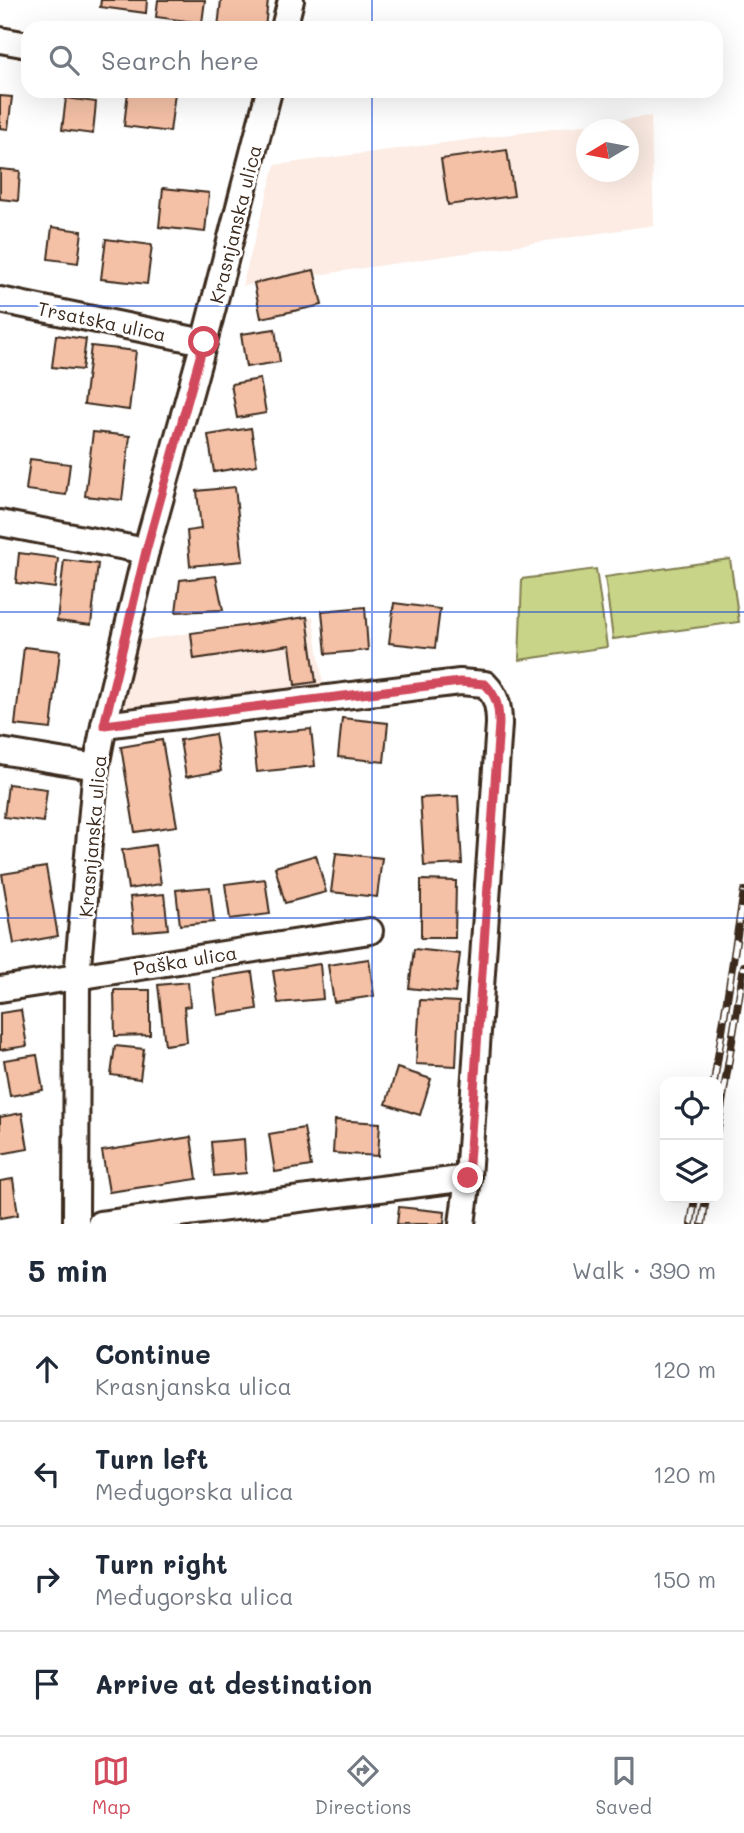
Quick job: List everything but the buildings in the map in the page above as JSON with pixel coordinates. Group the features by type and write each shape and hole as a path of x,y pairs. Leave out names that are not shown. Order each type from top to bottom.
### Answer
{"street":[{"path":"286,21 291,0"},
{"path":"0,40 21,44"},
{"name":"Krasnjanska ulica","path":"76,1224 77,976 85,917 96,767 146,551 204,342 261,98"},
{"name":"Trsatska ulica","path":"0,300 204,342"},
{"path":"0,523 146,551"},
{"path":"104,725 460,682 485,684 491,690 496,699 499,724 468,1178 462,1224"},
{"path":"0,751 96,767"},
{"name":"Paška ulica","path":"0,989 370,931"},
{"path":"100,1224 468,1178"}],"shaded area":[{"path":"651,116 654,225 242,286 275,165 576,126 576,182 639,182 639,119 628,119"},
{"path":"313,617 324,690 121,712 137,641 246,624"}],"green space":[{"path":"730,559 739,622 613,639 605,577"},
{"path":"596,569 607,647 519,660 522,579"}],"railway":[{"path":"715,1077 744,891"},
{"path":"723,1097 744,966"},
{"path":"691,1224 694,1203"},
{"path":"702,1224 705,1203"}],"route":[{"path":"204,342 146,551 104,725 460,682 485,684 491,690 499,711 499,724 468,1178"}]}
